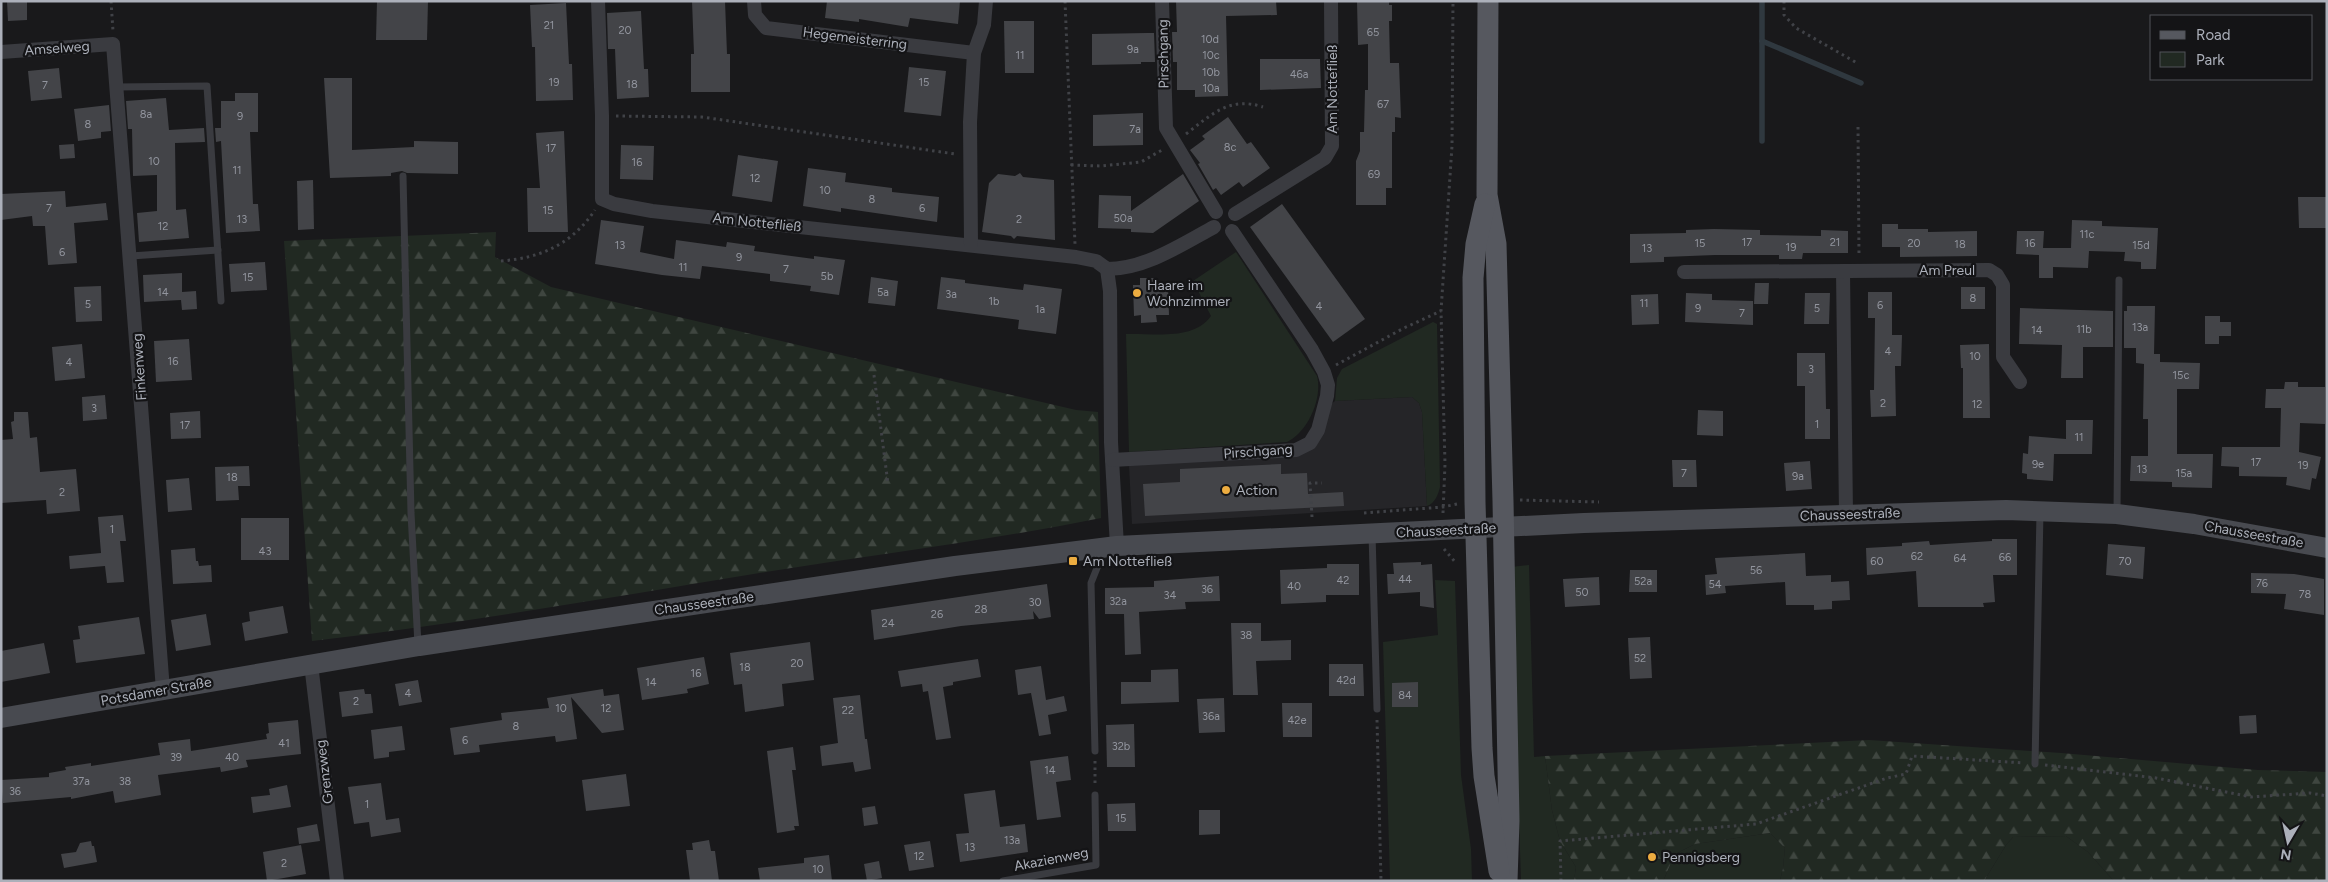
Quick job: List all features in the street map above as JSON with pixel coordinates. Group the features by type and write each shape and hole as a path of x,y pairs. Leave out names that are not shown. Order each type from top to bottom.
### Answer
{"main road":[{"path":"1488,1 1488,195 1496,244 1509,821 1507,881"},
{"path":"1488,195 1476,244 1472,278 1476,528 1484,776 1501,881"},
{"name":"Chausseestraße","path":"311,664 418,646 955,566 1107,547 1476,528 1846,514 2040,510 2117,514 2194,524 2327,548"},
{"name":"Potsdamer Straße","path":"1,718 311,664"}],"street":[{"path":"598,1 602,116 602,199"},
{"name":"Hegemeisterring","path":"754,1 756,14 766,28 974,53"},
{"path":"972,244 970,122 974,53 984,25 986,1"},
{"name":"Pirschgang","path":"1162,1 1166,128 1216,212"},
{"name":"Am Nottefließ","path":"1235,214 1325,158 1332,146 1331,1"},
{"name":"Amselweg","path":"1,52 113,44"},
{"name":"Finkenweg","path":"113,44 131,256 163,690"},
{"name":"Am Nottefließ","path":"602,199 614,204 652,211 972,244 1076,257 1096,262 1107,269 1133,267 1170,251 1214,227"},
{"path":"1226,209 1235,214 1237,223 1232,231 1222,233 1214,227 1213,219 1216,212 1226,209"},
{"name":"Pirschgang","path":"1112,460 1296,450 1310,442 1318,430 1327,396 1328,385 1324,372 1312,350 1232,231"},
{"path":"1107,269 1110,291 1112,460 1107,547"},
{"name":"Am Preul","path":"1684,272 1989,270 1997,275 2003,285 2003,357 2020,382"},
{"path":"1844,271 1846,514"},
{"name":"Grenzweg","path":"311,664 337,881"}],"lane":[{"path":"117,87 207,86 222,301"},
{"path":"403,176 411,513 418,646"},
{"path":"131,256 218,250"},
{"path":"2117,514 2119,280"},
{"path":"2035,764 2040,510"},
{"path":"1372,534 1377,709"},
{"path":"1095,751 1091,583 1107,547"},
{"name":"Akazienweg","path":"1003,881 1096,865 1095,795"}],"path":[{"path":"111,1 113,44"},
{"path":"1065,1 1076,257"},
{"path":"1443,507 1441,311 1452,146 1453,1"},
{"path":"1784,1 1784,15 1796,28 1857,63"},
{"path":"602,116 702,117 970,157"},
{"path":"1858,127 1859,271"},
{"path":"501,261 514,260 549,250 570,238 582,229 602,199"},
{"path":"1324,372 1404,328 1441,311"},
{"path":"874,376 888,484"},
{"path":"1312,517 1310,483 1322,482"},
{"path":"1444,549 1454,558"},
{"path":"1377,709 1381,881"},
{"path":"1095,751 1095,795"},
{"path":"1561,881 1560,841 1756,824 1887,778 1906,774 1912,756 2035,764 2156,778 2251,797 2310,793 2327,796"}],"shaded area":[{"path":"1412,397 1419,403 1422,412 1427,506 1132,524 1129,465 1297,453 1329,406 1335,401"}],"green space":[{"path":"496,232 495,257 551,287 1076,410 1098,412 1101,518 978,540 772,571 542,609 312,641 284,241"},
{"path":"1236,252 1317,376 1318,395 1312,414 1301,431 1287,442 1129,452 1126,334 1172,334 1194,329 1204,324 1211,316 1193,281"},
{"path":"1433,322 1437,324 1440,487 1436,498 1427,506 1422,412 1419,403 1412,397 1335,401 1337,378 1342,369"},
{"path":"1529,565 1534,757 1545,756 1552,810 1560,841 1576,867 1574,881 1521,881 1511,567"},
{"path":"1435,580 1455,581 1461,775 1471,849 1472,881 1390,881 1383,642 1438,635"},
{"path":"1869,740 2061,753 2258,770 2327,772 2327,881 2114,881 2088,852 2066,836 2013,837 1984,881 1780,881 1785,848 1770,833 1695,844 1675,854 1663,881 1574,881 1576,867 1560,841 1552,810 1545,756"},
{"path":"1770,833 1785,848 1780,881 1663,881 1675,854 1695,844"},
{"path":"2066,836 2088,852 2114,881 1984,881 2013,837"}],"building":[{"path":"7,1 27,1 27,20 8,21"},
{"path":"377,1 428,1 427,40 376,40"},
{"path":"692,1 725,1 727,54 730,54 730,92 691,92 691,54 694,54"},
{"path":"827,1 960,1 958,24 910,18 908,27 859,19 859,22 825,18"},
{"path":"1176,1 1276,1 1277,15 1226,16 1228,96 1195,97 1195,90 1177,90 1177,62 1173,62 1172,32 1177,32"},
{"path":"1357,1 1389,1 1389,5 1392,5 1392,21 1389,21 1390,63 1399,63 1401,118 1395,117 1395,132 1392,132 1392,188 1386,188 1386,205 1356,205 1356,161 1360,151 1360,132 1364,132 1365,90 1368,90 1368,44 1358,45"},
{"path":"566,3 569,64 572,64 573,100 536,101 535,47 532,47 530,5"},
{"path":"641,11 644,69 648,69 649,97 617,99 615,49 608,49 607,13"},
{"path":"1004,21 1034,21 1034,73 1005,73"},
{"path":"1154,33 1155,62 1092,65 1092,34"},
{"path":"1260,59 1320,59 1321,88 1260,90"},
{"path":"909,67 946,71 941,116 904,112"},
{"path":"59,68 62,98 31,101 28,71"},
{"path":"324,78 352,78 352,150 414,147 414,141 458,142 458,174 407,173 402,171 391,173 391,176 330,178"},
{"path":"235,93 258,93 258,132 250,132 253,204 258,204 260,231 226,233 221,141 216,142 215,128 221,128 221,101 235,101"},
{"path":"166,98 169,130 204,128 205,142 175,143 176,210 186,209 189,238 139,242 137,213 157,211 157,175 133,176 132,129 128,129 126,101"},
{"path":"109,105 111,131 101,132 101,138 78,141 74,109"},
{"path":"1143,113 1143,145 1093,146 1093,115"},
{"path":"1228,117 1247,144 1251,142 1270,168 1243,187 1239,182 1221,195 1216,188 1213,190 1198,164 1200,163 1190,150 1205,139 1202,136"},
{"path":"564,131 568,232 528,232 527,188 540,188 536,133"},
{"path":"74,144 75,158 60,159 59,145"},
{"path":"621,145 654,146 653,180 620,179"},
{"path":"738,155 778,161 772,202 732,196"},
{"path":"808,168 846,173 845,182 892,188 892,192 939,197 937,222 841,208 841,212 803,206"},
{"path":"1020,173 1023,177 1054,180 1055,240 1017,236 1014,239 1011,236 982,232 989,183 998,174 1015,176"},
{"path":"1183,174 1199,201 1153,233 1131,232 1131,229 1098,228 1099,195 1131,196 1131,211"},
{"path":"313,180 314,229 298,230 297,181"},
{"path":"65,191 66,207 106,203 108,220 74,223 77,263 48,265 45,226 33,226 32,216 1,220 1,194"},
{"path":"2298,197 2327,197 2327,228 2299,228"},
{"path":"1282,204 1365,319 1333,342 1250,227"},
{"path":"601,220 644,226 640,252 674,259 676,240 726,247 727,242 755,246 754,251 814,259 814,256 845,260 839,295 810,291 811,286 770,281 770,274 702,266 700,279 595,264"},
{"path":"2072,220 2102,221 2102,226 2158,228 2156,269 2141,269 2141,262 2124,261 2125,252 2089,251 2088,268 2053,267 2053,278 2039,278 2039,255 2016,254 2017,231 2044,231 2043,248 2071,248"},
{"path":"1882,224 1898,224 1898,229 1928,229 1928,232 1977,231 1977,256 1900,257 1900,247 1882,247"},
{"path":"1686,230 1760,230 1760,235 1821,236 1821,230 1848,231 1848,253 1803,253 1802,259 1779,259 1779,255 1664,257 1664,262 1630,263 1630,234 1686,233"},
{"path":"265,262 267,290 231,292 229,264"},
{"path":"182,273 182,292 196,291 197,309 182,310 181,300 144,302 143,275"},
{"path":"871,277 898,281 895,306 868,303"},
{"path":"941,277 965,280 965,283 1023,290 1024,284 1062,289 1056,334 1018,329 1019,320 937,309"},
{"path":"1140,278 1156,278 1156,285 1168,285 1169,315 1156,315 1157,322 1141,323 1141,315 1134,316 1133,285 1140,285"},
{"path":"1755,283 1769,283 1768,304 1754,304"},
{"path":"101,286 102,321 76,322 74,287"},
{"path":"1961,287 1985,287 1985,309 1961,309"},
{"path":"1868,292 1892,292 1892,335 1902,335 1901,366 1895,366 1896,416 1871,417 1870,390 1874,390 1875,318 1868,318"},
{"path":"1686,293 1712,294 1712,300 1753,301 1753,325 1685,322"},
{"path":"1805,293 1830,293 1829,324 1804,324"},
{"path":"1658,294 1659,324 1632,325 1631,295"},
{"path":"2127,306 2155,306 2154,354 2160,354 2160,362 2200,363 2199,389 2177,389 2177,454 2213,454 2212,488 2172,487 2172,482 2130,481 2131,456 2148,456 2148,419 2143,419 2144,364 2136,363 2136,348 2124,348 2124,311 2127,311"},
{"path":"2020,308 2113,311 2113,347 2083,347 2083,378 2061,378 2062,345 2019,344"},
{"path":"2205,316 2220,316 2220,322 2231,322 2231,336 2219,336 2219,344 2205,344"},
{"path":"189,339 192,380 156,382 154,341"},
{"path":"82,344 85,378 55,381 52,347"},
{"path":"1989,344 1990,418 1963,418 1963,368 1961,368 1960,345"},
{"path":"1797,353 1825,353 1826,409 1830,409 1830,439 1805,439 1805,386 1797,386"},
{"path":"2285,382 2298,382 2298,387 2325,387 2325,424 2300,423 2299,452 2321,457 2316,479 2312,478 2310,490 2286,485 2287,477 2239,476 2239,467 2221,466 2222,447 2280,447 2281,408 2265,408 2266,389 2284,389"},
{"path":"105,395 107,419 83,421 82,397"},
{"path":"1698,410 1723,411 1723,436 1697,435"},
{"path":"200,411 201,438 171,439 170,413"},
{"path":"14,412 28,412 30,438 37,437 40,472 76,469 80,511 47,514 46,500 1,503 1,440 13,439 11,422 14,421"},
{"path":"2066,420 2093,420 2092,454 2054,454 2053,481 2027,479 2027,474 2022,473 2023,453 2028,454 2029,436 2066,439"},
{"path":"1672,460 1696,460 1697,487 1673,487"},
{"path":"1810,461 1812,489 1786,491 1784,463"},
{"name":"Action","path":"1281,464 1281,474 1307,473 1308,494 1343,492 1344,506 1145,516 1143,484 1180,482 1180,469"},
{"path":"249,466 250,486 238,486 239,500 216,501 215,467"},
{"path":"189,478 192,510 168,512 166,480"},
{"path":"123,515 126,541 120,541 124,582 107,583 105,566 70,569 69,556 101,553 98,517"},
{"path":"241,518 289,518 289,560 241,560"},
{"path":"1992,539 2017,539 2017,575 1993,575 1995,602 1983,603 1984,607 1918,607 1916,571 1867,575 1866,548 1902,546 1902,543 1929,541 1930,545 1992,541"},
{"path":"2108,544 2145,547 2143,579 2106,575"},
{"path":"195,548 196,561 198,561 199,566 211,565 212,582 173,584 171,550"},
{"path":"1805,553 1806,576 1831,575 1831,582 1849,581 1850,600 1832,601 1832,609 1814,610 1814,605 1786,605 1785,582 1725,586 1726,593 1706,595 1705,575 1717,574 1715,558"},
{"path":"1421,562 1421,565 1432,564 1434,608 1420,606 1420,592 1388,594 1387,574 1394,574 1393,563"},
{"path":"1327,564 1359,564 1359,595 1326,595 1326,602 1281,604 1280,570 1327,568"},
{"path":"1630,570 1657,570 1657,592 1629,592"},
{"path":"2251,573 2294,574 2324,579 2324,615 2284,609 2286,594 2251,593"},
{"path":"1219,576 1220,601 1185,602 1186,609 1139,612 1141,654 1125,655 1124,614 1105,614 1105,588 1154,587 1154,581"},
{"path":"1599,577 1600,605 1565,607 1563,579"},
{"path":"1047,584 1051,617 1039,619 1033,611 1034,619 961,626 874,640 871,610"},
{"path":"283,606 288,633 245,641 242,623 250,621 249,612"},
{"path":"206,614 211,645 176,651 171,620"},
{"path":"139,617 145,654 76,663 73,640 80,639 78,626"},
{"path":"1231,623 1261,623 1261,641 1291,640 1291,660 1256,661 1258,695 1233,695"},
{"path":"1650,637 1652,678 1630,679 1628,638"},
{"path":"810,642 814,680 782,684 784,706 745,712 742,684 734,685 730,653"},
{"path":"44,643 50,673 1,682 1,651"},
{"path":"704,657 709,684 687,689 688,693 642,700 637,668"},
{"path":"978,659 981,677 953,682 953,685 943,687 951,738 936,740 928,691 923,692 922,684 901,687 898,671"},
{"path":"1329,664 1363,664 1364,696 1329,696"},
{"path":"1041,666 1046,700 1064,696 1067,711 1048,715 1051,734 1039,736 1031,693 1018,695 1015,670"},
{"path":"1178,669 1179,702 1121,704 1121,682 1151,682 1151,670"},
{"path":"418,680 422,702 399,706 395,684"},
{"path":"1418,682 1418,707 1392,707 1392,683"},
{"path":"364,689 365,694 371,694 373,713 342,717 339,692"},
{"path":"603,689 604,696 619,694 624,730 602,733 571,697 577,739 556,742 555,736 479,745 480,752 454,755 450,728 502,720 501,713 549,708 547,698"},
{"path":"860,695 865,739 867,739 871,769 855,772 853,762 822,766 820,746 838,743 833,698"},
{"path":"1224,698 1225,732 1199,733 1197,699"},
{"path":"1282,703 1312,703 1312,737 1283,737"},
{"path":"2256,715 2257,733 2240,734 2239,716"},
{"path":"298,720 301,754 246,760 248,767 221,772 220,767 158,775 161,795 115,803 113,791 71,799 71,797 3,803 1,780 49,777 49,773 66,770 65,767 91,763 91,766 160,755 158,743 190,739 191,751 267,739 266,734 269,733 268,723"},
{"path":"1134,724 1135,767 1107,767 1106,725"},
{"path":"402,726 405,750 389,752 389,757 374,759 371,730"},
{"path":"793,747 796,770 792,770 799,826 794,826 795,830 777,833 767,751"},
{"path":"1068,756 1071,780 1056,782 1061,817 1037,820 1030,761"},
{"path":"626,774 630,806 586,811 582,780"},
{"path":"381,783 386,820 399,818 401,832 371,837 369,822 354,824 348,787"},
{"path":"287,785 291,807 253,813 251,797 270,795 269,789"},
{"path":"995,790 1000,827 1025,824 1028,852 960,862 956,834 969,833 964,794"},
{"path":"1135,803 1136,831 1108,831 1107,804"},
{"path":"875,806 878,824 864,826 862,808"},
{"path":"1199,810 1220,810 1220,834 1199,835"},
{"path":"317,824 320,841 299,844 297,828"},
{"path":"709,840 711,851 715,851 719,881 690,881 686,850 693,850 692,843"},
{"path":"91,841 92,846 94,846 97,862 64,868 61,854 76,852 80,843"},
{"path":"930,841 934,867 909,871 904,845"},
{"path":"301,845 306,874 267,881 263,852"},
{"path":"829,855 832,881 760,881 758,868 804,863 804,858"},
{"path":"879,861 882,878 867,881 864,864"}],"waterway":[{"path":"1762,1 1762,141"},
{"path":"1762,41 1861,83"}],"place":[{"name":"Haare im Wohnzimmer","path":"1137,293"},
{"name":"Action","path":"1226,490"},
{"name":"Am Nottefließ","path":"1073,561"},
{"name":"Pennigsberg","path":"1652,857"}]}
